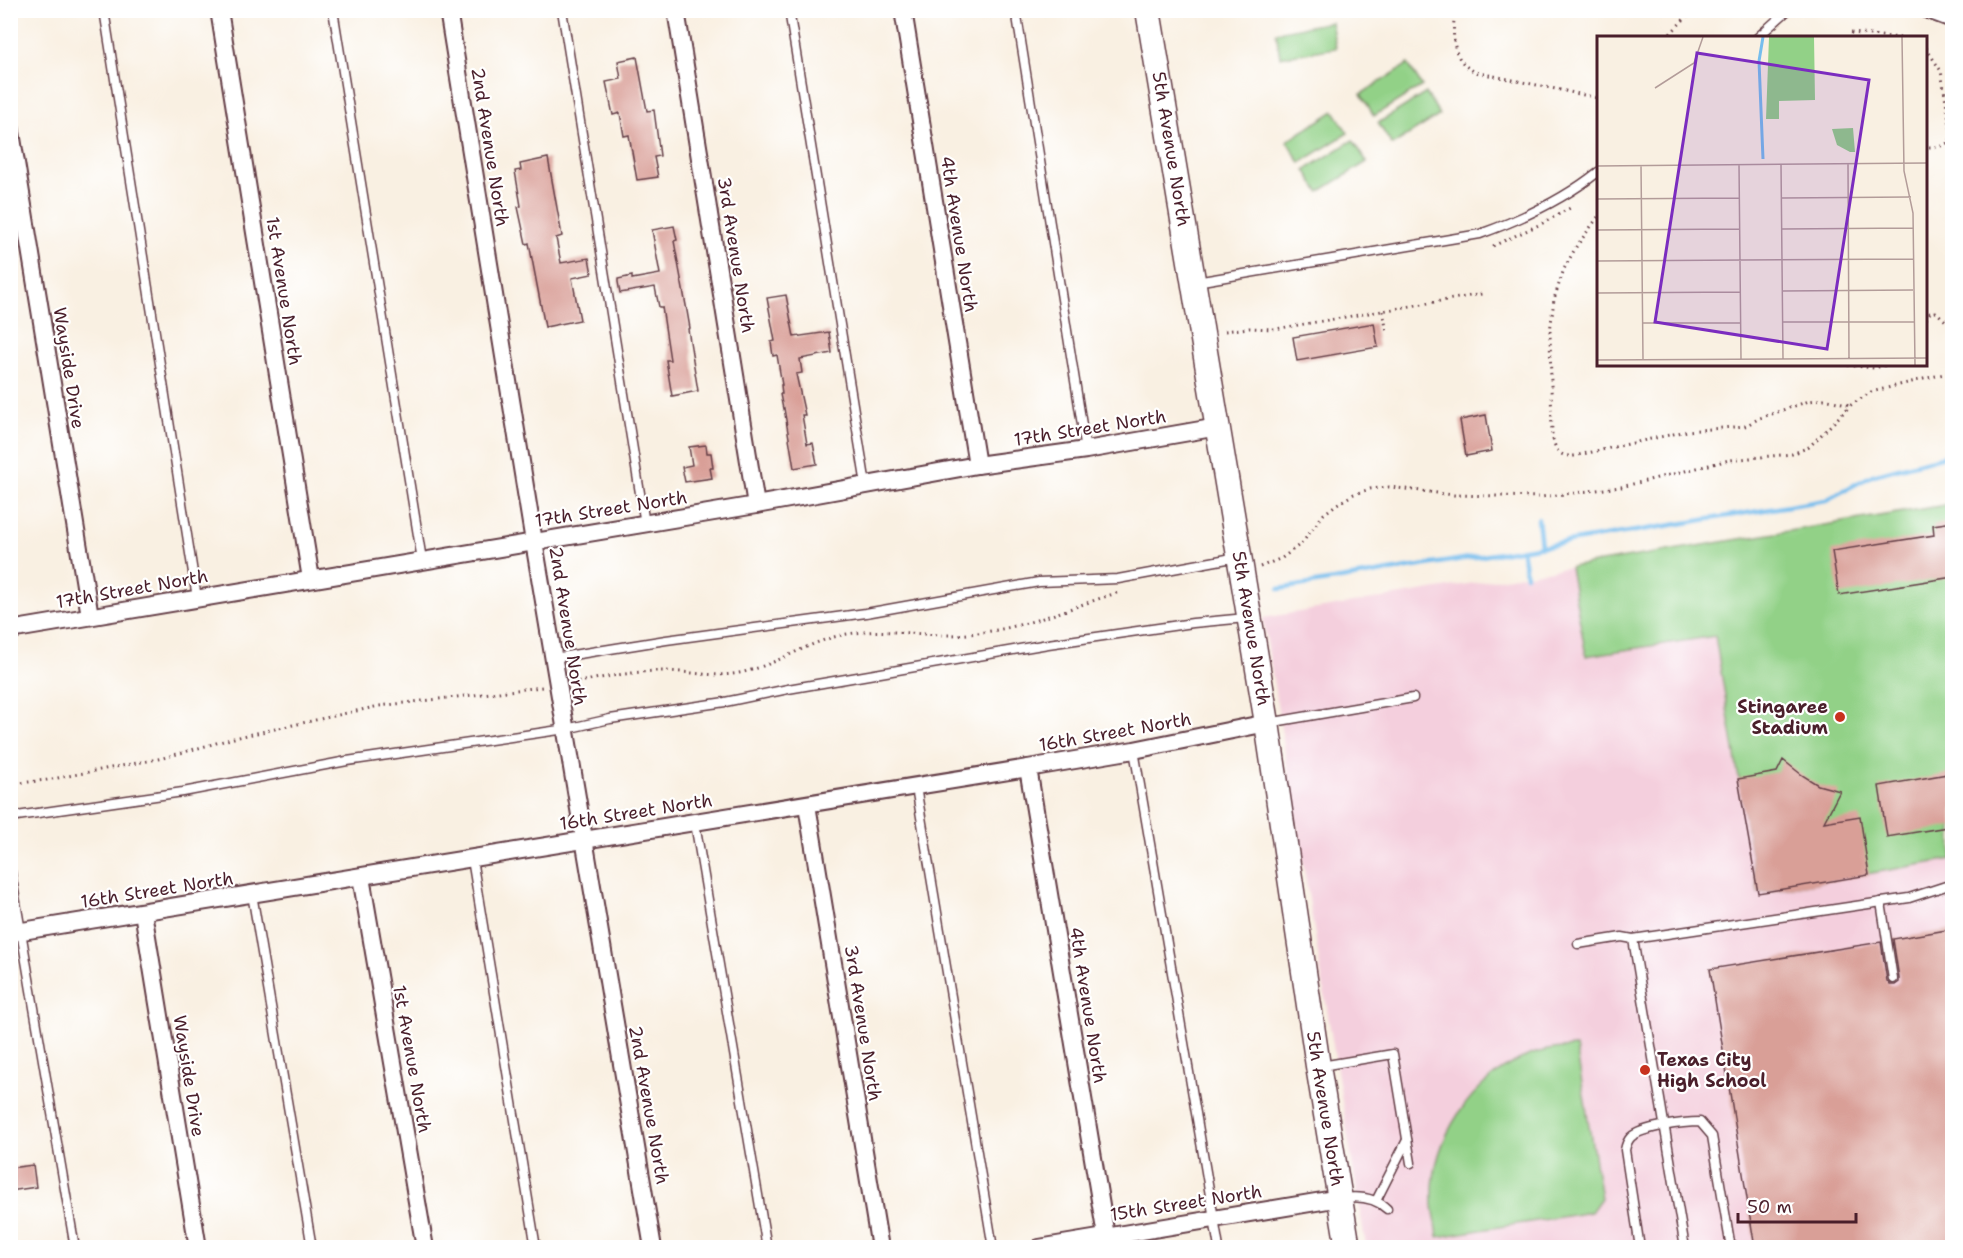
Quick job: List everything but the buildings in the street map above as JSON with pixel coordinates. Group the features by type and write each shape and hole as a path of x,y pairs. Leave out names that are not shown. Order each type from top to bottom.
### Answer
{"street":[{"name":"1st Avenue North","path":"219,10 310,579"},
{"name":"2nd Avenue North","path":"448,10 534,542 653,1248"},
{"name":"3rd Avenue North","path":"676,10 756,505"},
{"name":"4th Avenue North","path":"903,10 977,465"},
{"name":"5th Avenue North","path":"1148,10 1250,617 1348,1248"},
{"path":"1928,10 1953,20"},
{"name":"Wayside Drive","path":"10,126 90,616"},
{"name":"17th Street North","path":"10,630 645,524 977,465 1086,450 1218,427"},
{"name":"16th Street North","path":"16,932 916,787 1134,750 1267,723"},
{"name":"4th Avenue North","path":"1028,768 1107,1242"},
{"name":"3rd Avenue North","path":"807,805 880,1248"},
{"name":"1st Avenue North","path":"361,877 424,1248"},
{"name":"Wayside Drive","path":"143,912 198,1248"},
{"name":"15th Street North","path":"1039,1248 1107,1242 1215,1219 1340,1198"}],"lane":[{"path":"104,10 197,598"},
{"path":"333,10 422,560"},
{"path":"562,10 645,524"},
{"path":"789,10 866,485"},
{"path":"1016,10 1086,450"},
{"path":"1759,36 1788,10"},
{"path":"1195,283 1480,234 1514,222 1542,208 1597,173"},
{"path":"554,658 666,640 866,613 1040,582 1118,579 1240,557"},
{"path":"10,817 183,792 347,761 566,729 610,719 725,702 1048,644 1193,622 1250,617"},
{"path":"1267,723 1413,698"},
{"path":"1134,750 1220,1248"},
{"path":"916,787 993,1248"},
{"path":"696,823 767,1248"},
{"path":"472,859 536,1248"},
{"path":"10,867 16,932 75,1248"},
{"path":"1578,944 1622,937 1633,939 1909,898 1953,884"},
{"path":"252,894 312,1248"},
{"path":"1881,902 1893,979"},
{"path":"1633,939 1685,1248"},
{"path":"1318,1066 1394,1054 1411,1163"},
{"path":"1640,1248 1625,1150 1627,1142 1632,1136 1642,1131 1700,1122 1712,1136 1731,1248"},
{"path":"1376,1201 1407,1140"},
{"path":"1340,1198 1353,1197 1376,1201 1387,1209"}],"path":[{"path":"1455,10 1454,40 1457,54 1463,64 1475,72 1597,98"},
{"path":"1668,36 1693,10"},
{"path":"1851,33 1881,36"},
{"path":"1927,50 1941,71 1951,132 1950,142 1939,147 1927,147"},
{"path":"1597,220 1576,247 1564,269 1558,283 1551,316 1552,428 1555,446 1560,454 1565,457 1590,454 1687,431 1745,426 1789,407 1824,399 1851,405"},
{"path":"1225,331 1249,328 1275,329 1482,294"},
{"path":"1383,310 1387,333"},
{"path":"1927,318 1930,313 1936,312 1953,327"},
{"path":"1855,366 1874,368 1882,366"}],"shaded area":[{"name":"Texas City High School","path":"1570,567 1586,656 1715,636 1738,779 1869,874 1952,859 1952,1247 1366,1247 1263,618"}],"green space":[{"path":"1331,22 1336,48 1280,57 1276,32"},
{"path":"1408,64 1422,86 1374,116 1361,94"},
{"path":"1426,93 1440,115 1392,145 1378,123"},
{"path":"1334,111 1348,133 1300,163 1287,141"},
{"path":"1353,140 1367,162 1319,192 1305,170"},
{"name":"Stingaree Stadium","path":"1952,504 1952,859 1758,893 1715,636 1586,656 1570,567"},
{"path":"1576,1047 1601,1198 1591,1212 1438,1237 1433,1205 1434,1181 1438,1158 1458,1114 1473,1095 1509,1065 1541,1051"}],"waterway":[{"path":"1279,589 1826,500 1873,475 1952,454"},
{"path":"1538,519 1541,546"},
{"path":"1522,549 1526,575"}],"place":[{"name":"Stingaree Stadium","path":"1840,717"},
{"name":"Texas City High School","path":"1645,1070"}]}
